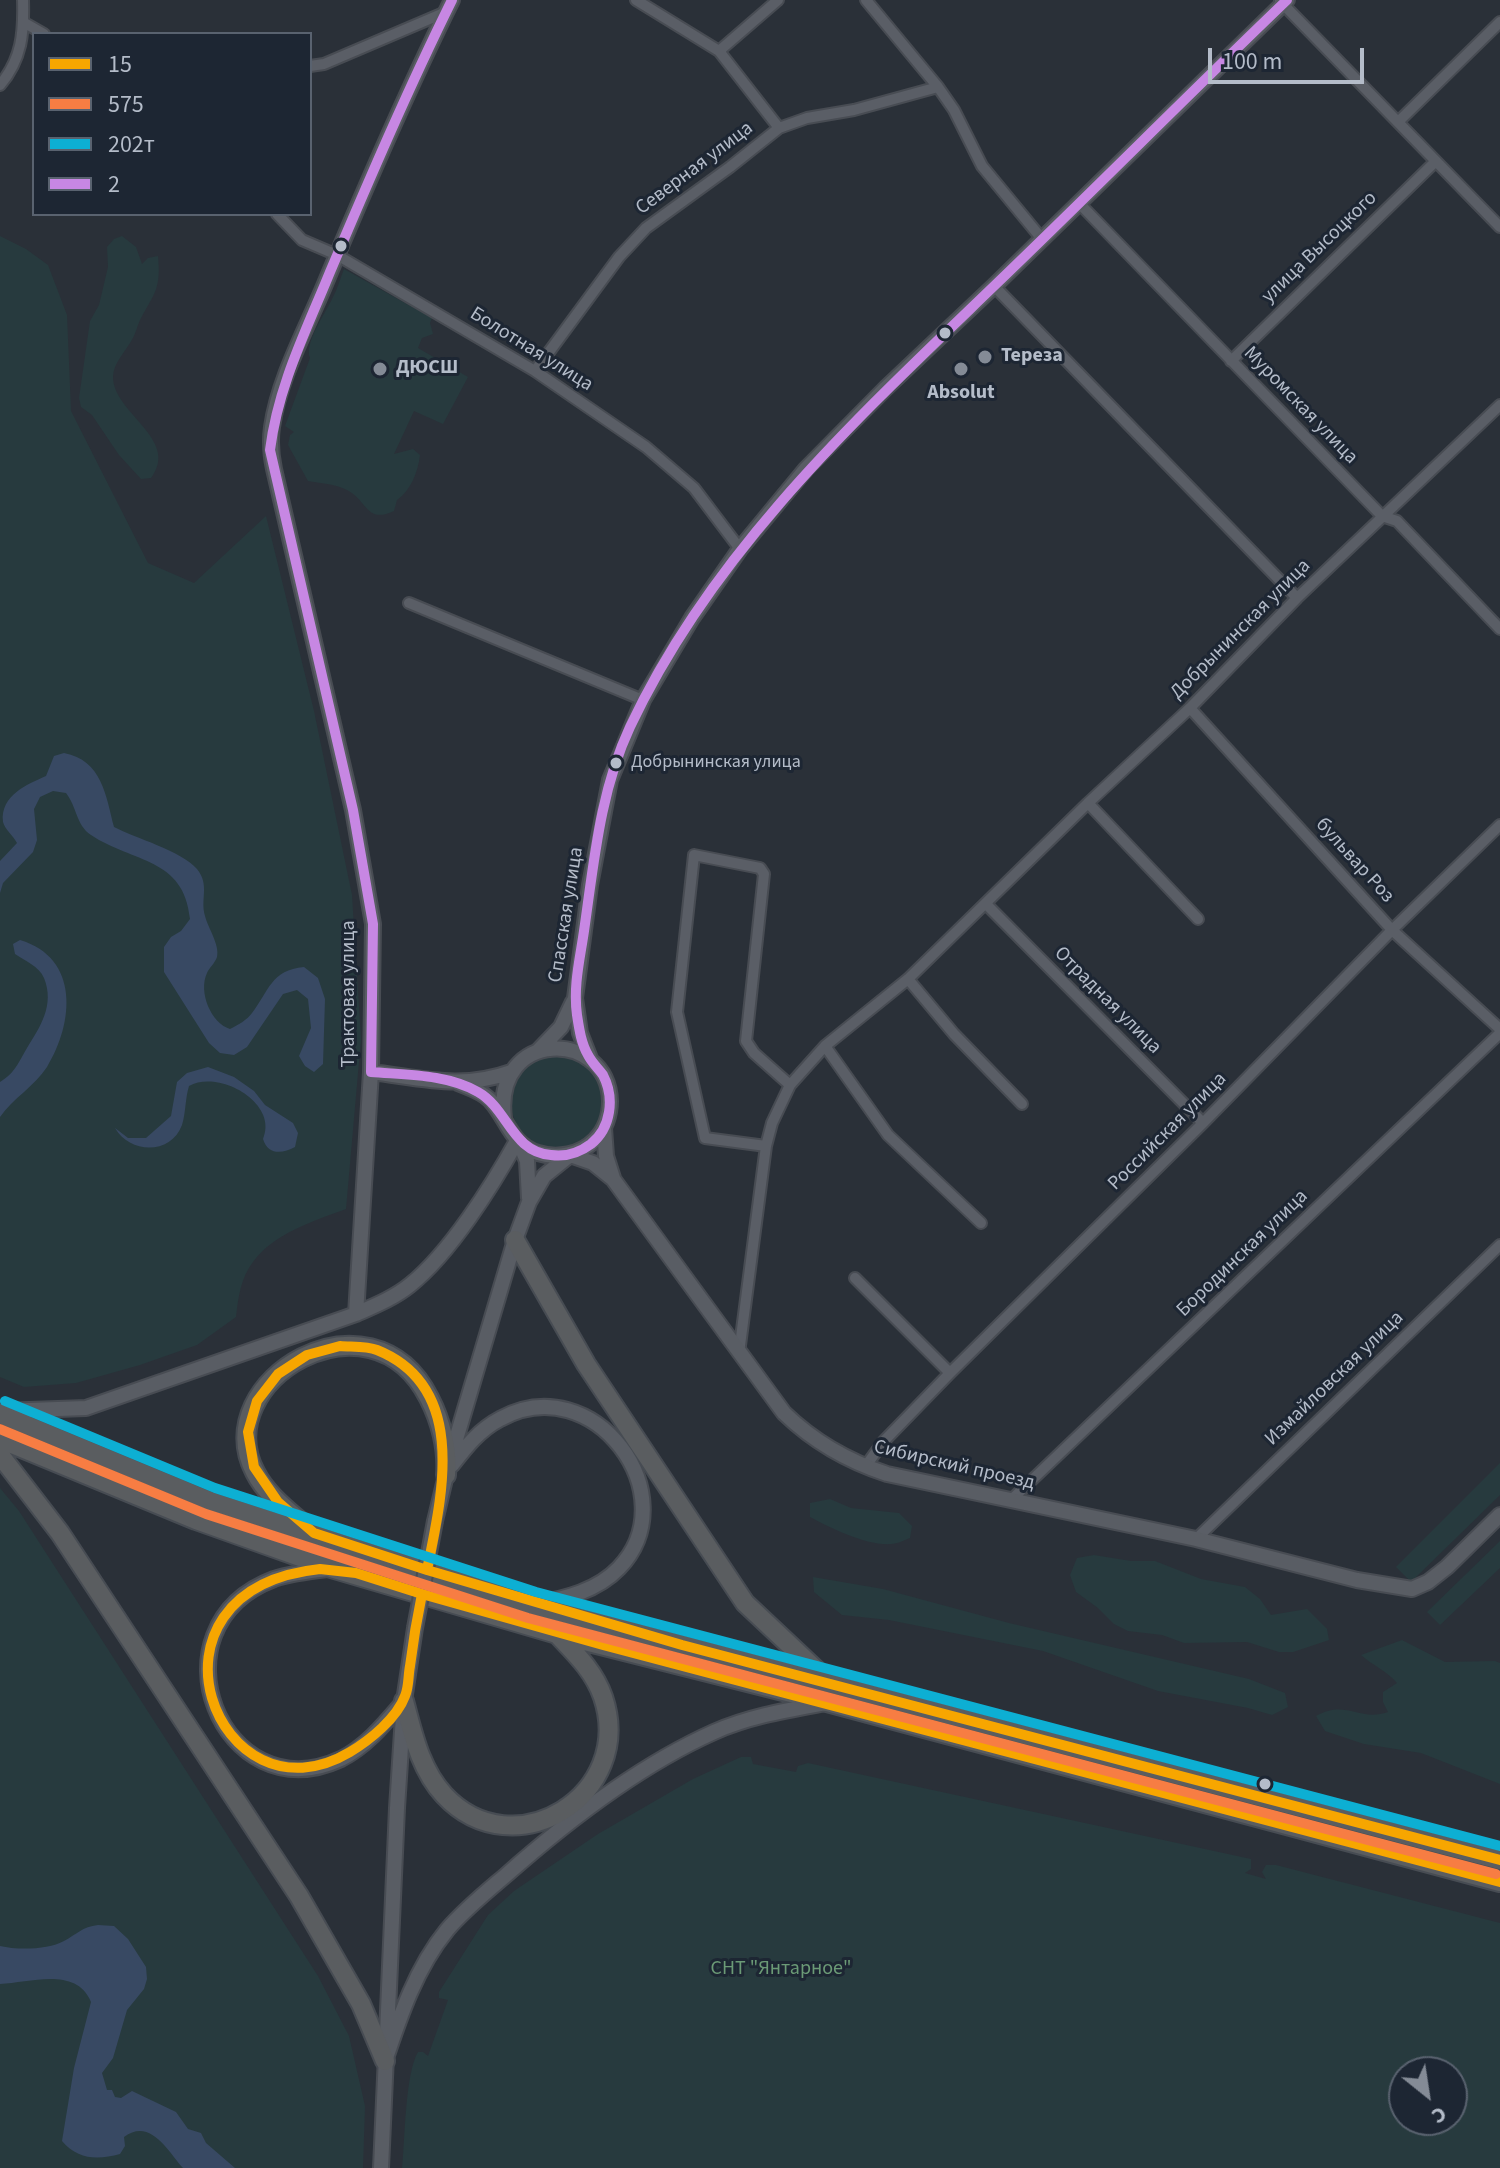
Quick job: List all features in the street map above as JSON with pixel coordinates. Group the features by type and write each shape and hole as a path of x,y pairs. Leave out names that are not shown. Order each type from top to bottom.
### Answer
{"highway":[{"path":"515,1240 586,1364 745,1603 829,1693"},
{"path":"315,1534 277,1501 261,1482 248,1457 251,1415 265,1389 274,1377 302,1357 324,1349 358,1344 403,1362 419,1380 435,1409 441,1427 446,1473"},
{"path":"0,1413 210,1501 532,1605 829,1693 1500,1882"},
{"path":"0,1439 196,1520 331,1568 557,1634 829,1693 1500,1860"},
{"path":"0,1455 60,1533 299,1896 361,2004 385,2061"},
{"path":"404,1701 422,1761 442,1793 455,1806 466,1815 493,1825 527,1824 546,1818 578,1801 590,1789 599,1775 608,1747 607,1712 603,1696 584,1663 557,1634"}],"street":[{"path":"0,85 13,70 20,50 23,0"},
{"path":"636,0 719,51 779,128"},
{"path":"719,51 778,0"},
{"path":"866,0 938,87 954,110 982,166 1042,239"},
{"path":"1283,1 1500,227"},
{"name":"Спасская улица","path":"591,1061 580,1033 575,998 590,885 610,780 643,700 692,618 740,549 806,469 1283,1"},
{"path":"312,66 324,64 449,6"},
{"name":"Трактовая улица","path":"356,1314 371,1072 373,924 353,810 270,450 272,426 286,375 389,133 449,6"},
{"path":"23,22 40,32"},
{"path":"1398,122 1500,22"},
{"name":"Северная улица","path":"535,371 619,257 646,228 779,128 807,118 854,110 938,87"},
{"name":"улица Высоцкого","path":"1231,361 1435,162"},
{"name":"Муромская улица","path":"1078,202 1382,516 1397,521 1500,629"},
{"name":"Болотная улица","path":"279,216 302,240 337,255 535,371 646,447 694,488 740,549"},
{"path":"994,286 1297,598"},
{"name":"Добрынинская улица","path":"739,1355 766,1146 772,1123 790,1085 825,1046 908,979 1190,708 1297,598 1500,405"},
{"path":"409,603 643,700"},
{"name":"бульвар Роз","path":"1190,708 1392,930 1500,1031"},
{"path":"1088,803 1198,919"},
{"name":"Российская улица","path":"865,1467 884,1441 950,1373 1500,825"},
{"path":"766,1146 705,1138 677,1012 694,855 760,868 764,874 746,1041 754,1053 790,1085"},
{"name":"Отрадная улица","path":"986,904 1203,1123"},
{"path":"908,979 954,1034 1022,1104"},
{"name":"Спасская улица","path":"537,1052 561,1027 575,998"},
{"name":"Бородинская улица","path":"1011,1500 1500,1031"},
{"path":"825,1046 888,1135 981,1223"},
{"path":"381,2168 391,1903 404,1701 435,1521 446,1473 529,1202 544,1176 570,1155 589,1145 604,1128 608,1117 606,1081 591,1061 565,1049 537,1052 520,1062 511,1072 503,1093 504,1118"},
{"path":"371,1072 458,1083 480,1082 511,1072"},
{"path":"458,1083 484,1095 504,1118 518,1142 528,1171 529,1202"},
{"name":"Сибирский проезд","path":"604,1128 606,1156 613,1179"},
{"path":"518,1142 541,1154 570,1155"},
{"path":"0,1413 86,1408 356,1314 385,1301 411,1284 432,1264 477,1205 518,1142"},
{"name":"Сибирский проезд","path":"570,1155 593,1163 613,1179 784,1413 806,1435 865,1467 1196,1539 1357,1580 1412,1589 1428,1582 1447,1567 1500,1515"},
{"name":"Измайловская улица","path":"1196,1539 1500,1245"},
{"path":"855,1278 950,1373"},
{"path":"446,1473 474,1437 500,1419 527,1408 551,1407 577,1414 597,1423 624,1449 634,1468 641,1505 638,1535 626,1559 617,1570 588,1590 532,1605"},
{"path":"331,1568 273,1580 252,1591 224,1615 214,1638 207,1683 215,1712 224,1728 242,1748 286,1767 315,1768 360,1747 404,1701"},
{"path":"385,2061 401,2012 423,1966 446,1931 528,1855 584,1811 650,1767 714,1732 829,1693"}],"green space":[{"path":"0,236 48,265 67,315 71,411 148,563 194,583 266,516 314,711 352,895 361,1039 346,1209 295,1229 262,1252 243,1281 236,1317 197,1345 76,1383 24,1387 0,1377"},
{"path":"122,236 136,247 142,264 148,258 158,256 156,290 132,340 117,362 113,376 123,402 152,438 158,451 158,464 151,478 141,479 119,455 92,415 81,407 79,398 90,321 99,305 108,267 107,247"},
{"name":"ДЮСШ","path":"344,269 432,318 433,334 422,338 418,348 468,377 443,424 414,411 394,454 413,449 420,455 418,468 410,486 397,500 394,511 385,514 372,513 342,488 308,481 288,445 294,432 285,426 310,358 310,345"},
{"path":"557,1056 574,1060 589,1070 599,1085 603,1102 599,1119 589,1134 574,1144 557,1148 540,1144 525,1134 515,1119 511,1102 515,1085 525,1070 540,1060"},
{"path":"1500,1463 1500,1495 1411,1582 1396,1567"},
{"path":"0,1488 19,1511 318,1976 349,2036 365,2106 363,2168 0,2168"},
{"path":"830,1499 851,1508 899,1513 912,1526 910,1538 893,1544 871,1542 810,1517 810,1503"},
{"path":"1500,1541 1500,1568 1440,1625 1427,1612"},
{"path":"1094,1555 1155,1561 1201,1579 1245,1587 1260,1599 1271,1615 1307,1609 1327,1629 1329,1640 1293,1652 1279,1652 1247,1642 1184,1643 1162,1635 1128,1631 1114,1624 1076,1592 1070,1575 1077,1558"},
{"path":"813,1577 883,1589 1009,1623 1249,1679 1285,1693 1288,1707 1272,1715 1158,1691 1043,1651 889,1620 842,1615 814,1592"},
{"path":"1402,1640 1445,1662 1500,1663 1500,1784 1421,1753 1364,1744 1325,1731 1316,1716 1327,1711 1388,1712 1383,1702 1383,1692 1397,1683 1361,1655"},
{"name":"СНТ \"Янтарное\"","path":"741,1757 751,1757 753,1764 796,1772 798,1766 808,1763 1251,1859 1251,1869 1245,1873 1266,1879 1262,1872 1266,1865 1276,1865 1500,1923 1500,2168 402,2168 410,2075 418,2052 428,2056 448,2000 439,1998 439,1992 488,1915 514,1891 598,1834 693,1779"}],"water":[{"path":"64,753 87,763 94,771 105,792 114,827 181,856 201,875 205,916 217,952 207,973 205,997 212,1014 223,1026 230,1029 242,1022 284,972 304,967 318,978 325,999 323,1064 314,1072 305,1066 299,1056 311,1028 308,999 297,990 283,994 247,1047 234,1055 220,1053 209,1043 164,972 164,947 190,919 186,899 178,884 154,864 107,844 86,831 66,793 53,791 40,797 34,809 37,840 33,852 3,883 0,893 0,861 17,843 3,822 6,805 17,792 46,776 54,756"},
{"path":"20,940 39,949 53,961 62,976 66,1012 63,1031 47,1067 0,1117 0,1082 18,1063 41,1024 47,1006 47,988 42,974 15,954 13,944"},
{"path":"208,1067 234,1077 254,1091 265,1105 293,1123 298,1133 295,1147 280,1152 268,1148 263,1139 266,1126 255,1102 230,1086 215,1082 189,1086 182,1125 169,1142 150,1148 140,1146 130,1143 115,1128 128,1138 146,1138 171,1116 177,1082 187,1073"},
{"path":"98,1925 114,1926 128,1939 146,1967 147,1979 144,1989 127,2010 113,2058 102,2073 107,2090 112,2090 115,2097 121,2098 132,2091 176,2112 188,2129 201,2133 206,2143 235,2168 183,2168 165,2145 142,2131 124,2137 125,2146 120,2154 104,2157 82,2155 62,2141 74,2068 91,2002 84,1991 64,1980 0,1984 0,1946 41,1948"}],"transit line":[{"name":"2","path":"452,0 389,135 303,337 279,403 270,450 353,810 373,924 371,1072 426,1076 466,1086 488,1099 527,1146 538,1152 556,1155 572,1154 591,1144 603,1130 609,1112 607,1084 588,1055 581,1035 576,1004 578,973 605,801 630,727 663,663 744,546 790,491 889,388 1287,0"},
{"name":"15","path":"340,1346 377,1350 406,1367 426,1390 437,1416 442,1446 442,1478 427,1570 314,1533 278,1502 254,1467 248,1432 257,1401 278,1374 307,1355 340,1346"},
{"name":"202т","path":"5,1401 215,1488 536,1592 1500,1846"},
{"name":"575","path":"0,1429 206,1514 528,1618 1496,1874"},
{"name":"15","path":"320,1569 356,1573 422,1594 407,1689 396,1712 374,1735 350,1752 303,1768 262,1760 231,1734 212,1698 209,1657 223,1618 260,1586 320,1569"},
{"name":"15","path":"427,1570 682,1645 1500,1860"},
{"name":"15","path":"422,1594 603,1645 1500,1882"}],"place":[{"name":"Тереза","path":"985,357"},
{"name":"ДЮСШ","path":"380,369"},
{"name":"Absolut","path":"961,369"},
{"name":"Добрынинская улица","path":"616,763"}]}
